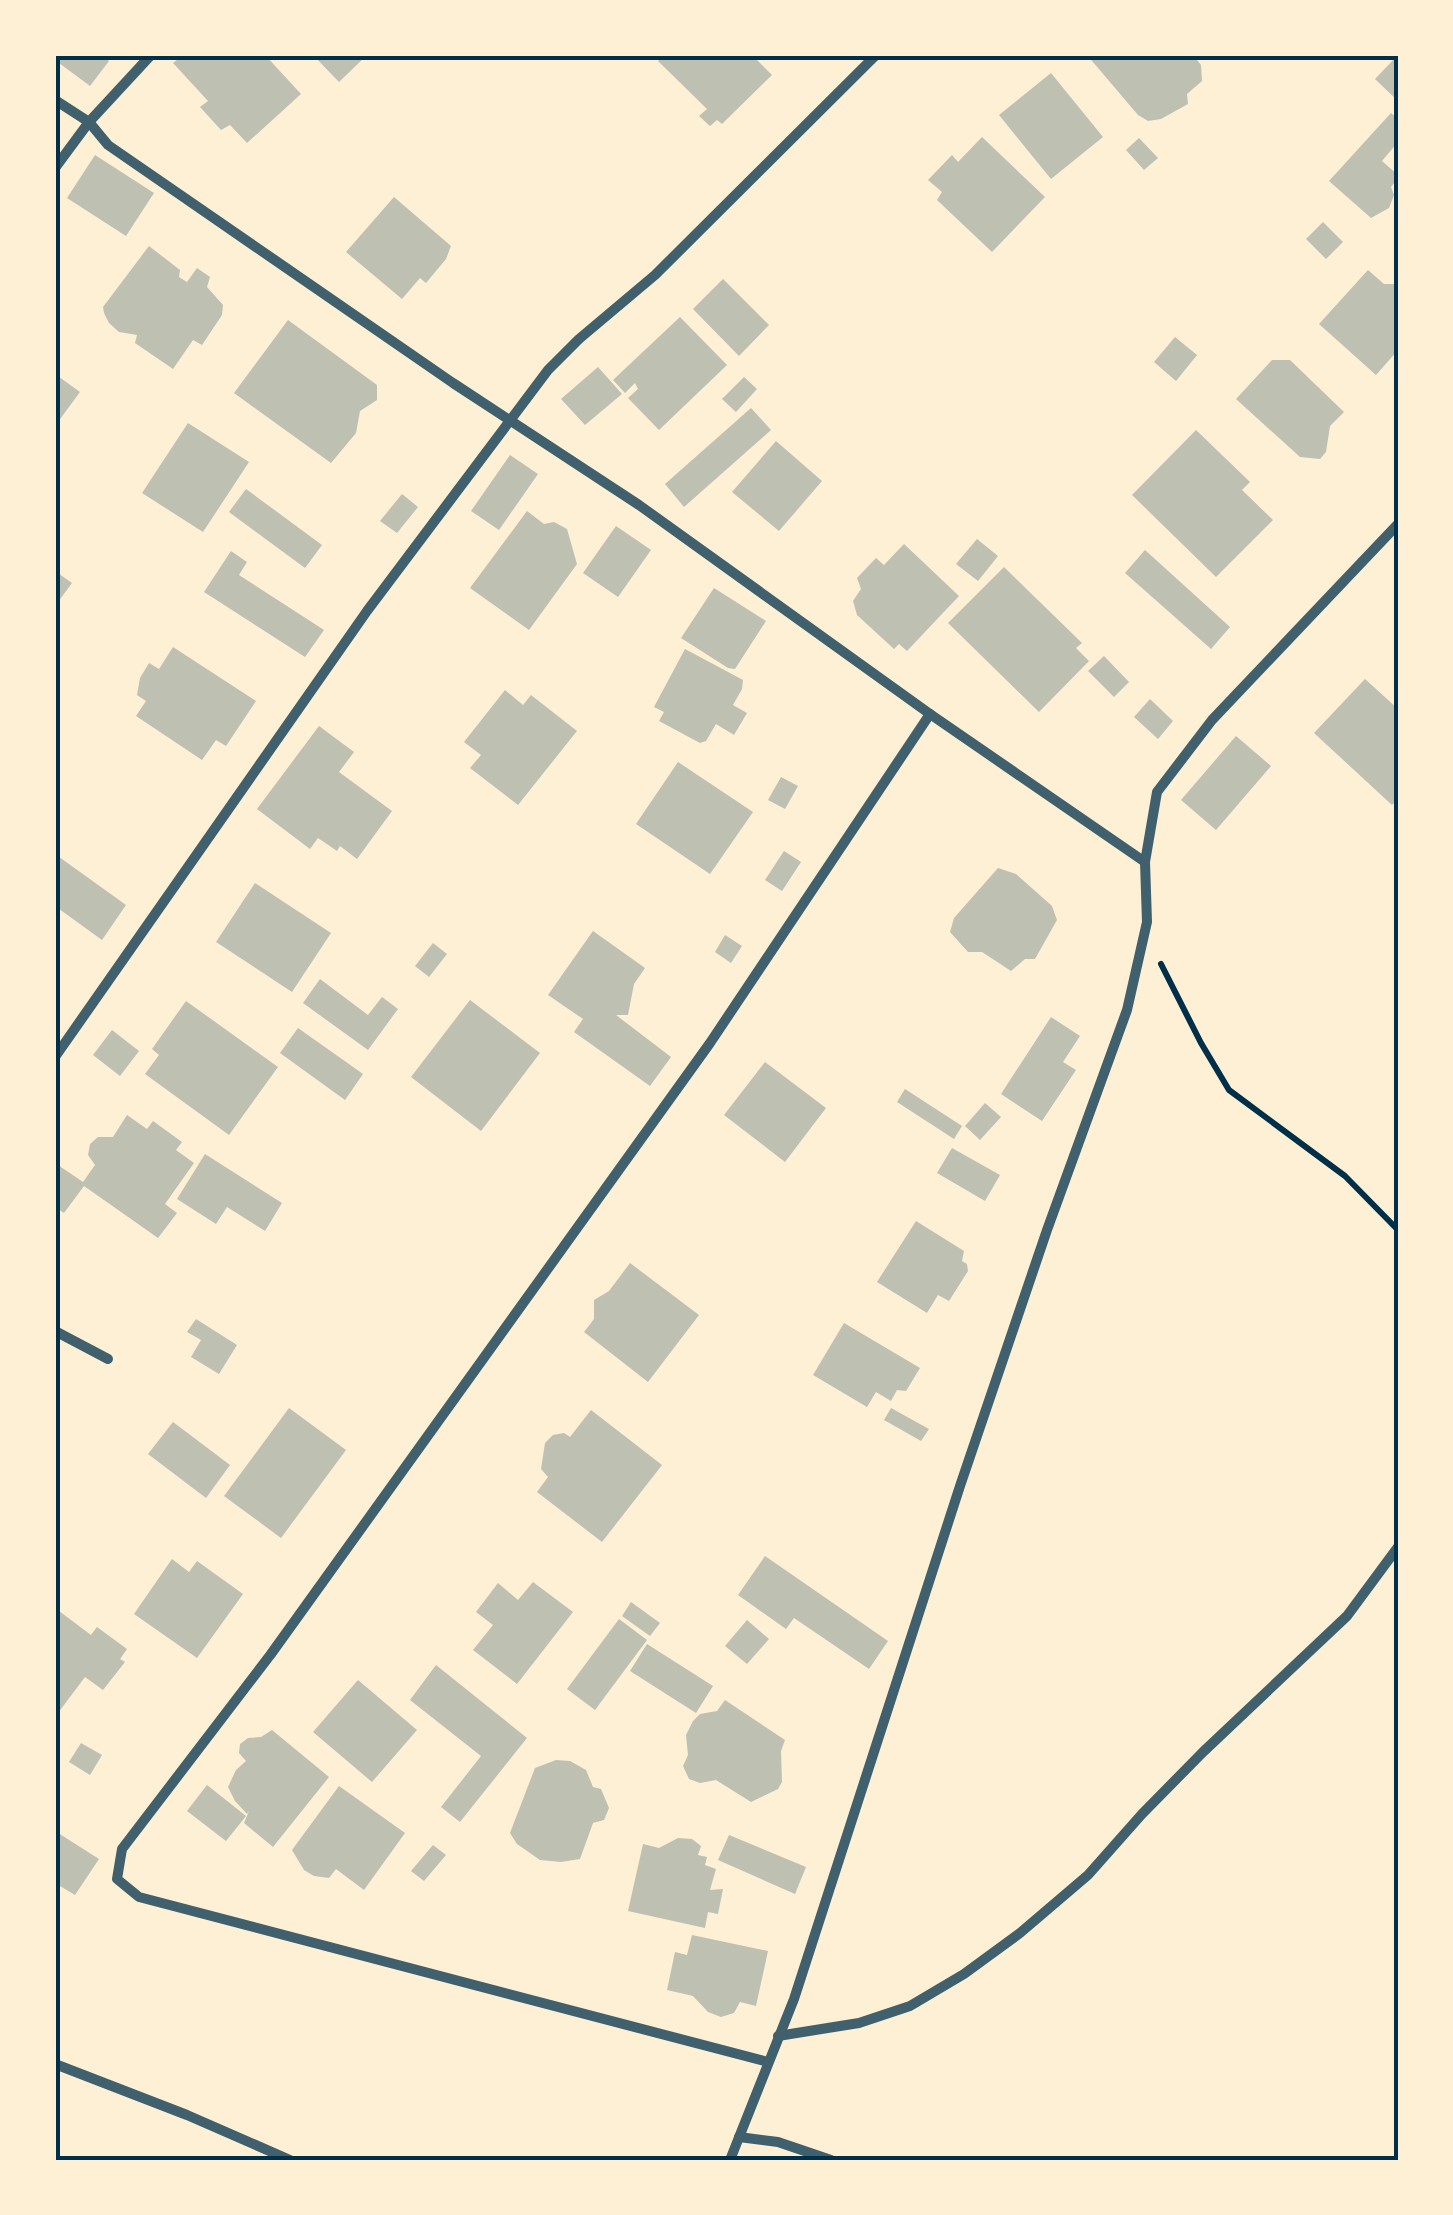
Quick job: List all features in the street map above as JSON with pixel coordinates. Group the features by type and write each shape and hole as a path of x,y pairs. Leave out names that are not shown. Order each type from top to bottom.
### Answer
{"street":[{"path":"55,168 89,122 152,55"},
{"path":"55,1057 367,611 548,370 655,274 876,55"},
{"path":"55,100 89,122 108,145 438,373 639,505 930,714 1145,862"},
{"path":"730,2160 794,1999 1047,1230 1127,1010 1145,930 1145,862 1156,792 1212,720 1398,524"},
{"path":"768,2062 140,1897 117,1879 122,1849 271,1654 710,1043 930,714"},
{"path":"55,1331 108,1359"},
{"path":"778,2036 859,2023 910,2006 1020,1934 1088,1875 1203,1752 1346,1616 1398,1547"},
{"path":"55,2064 290,2160"},
{"path":"739,2137 778,2142 831,2160"}],"path":[{"path":"1145,930 1201,1044 1229,1090 1345,1176 1398,1230"}],"building":[{"path":"55,55 101,55 109,61 90,86 55,60"},
{"path":"183,55 265,55 301,94 247,143 230,125 221,130 200,107 208,101 173,63"},
{"path":"313,55 367,55 339,82"},
{"path":"664,55 752,55 772,75 722,124 717,120 710,126 699,116 707,109 658,61"},
{"path":"1087,55 1193,55 1201,65 1202,81 1187,94 1188,104 1161,119 1148,121 1138,115"},
{"path":"1398,55 1398,101 1375,79"},
{"path":"1051,73 1103,137 1051,179 999,115"},
{"path":"1391,113 1398,119 1398,142 1382,161 1398,178 1391,187 1394,195 1389,208 1371,218 1329,181"},
{"path":"982,137 1045,197 992,252 937,200 942,192 928,180 952,155 958,162"},
{"path":"1139,138 1158,158 1144,170 1126,150"},
{"path":"95,155 154,193 126,236 67,198"},
{"path":"394,197 451,246 446,259 426,283 420,278 402,299 346,252"},
{"path":"1323,222 1343,242 1326,259 1306,239"},
{"path":"149,246 180,270 179,277 187,282 197,268 210,277 207,287 223,305 222,315 202,345 193,340 173,369 135,343 137,335 119,332 104,313 103,307"},
{"path":"1368,270 1384,284 1398,284 1398,350 1376,375 1319,324"},
{"path":"723,279 769,325 739,356 693,309"},
{"path":"680,317 727,365 659,430 628,398 638,389 635,383 625,393 613,380"},
{"path":"288,320 377,385 377,400 360,411 356,433 331,463 234,393"},
{"path":"1175,337 1197,355 1176,381 1154,362"},
{"path":"1272,360 1290,360 1344,412 1330,426 1326,452 1320,459 1300,457 1236,399"},
{"path":"598,367 622,394 585,425 561,399"},
{"path":"55,374 80,392 55,426"},
{"path":"744,377 757,389 736,412 722,399"},
{"path":"751,408 771,430 684,507 665,484"},
{"path":"188,423 249,462 203,532 142,493"},
{"path":"1196,430 1250,482 1242,490 1273,520 1216,577 1132,495"},
{"path":"776,441 822,481 779,531 732,492"},
{"path":"510,455 538,474 499,530 471,511"},
{"path":"246,489 322,545 305,568 229,512"},
{"path":"402,494 418,507 397,533 380,521"},
{"path":"527,511 544,524 554,522 567,529 577,564 529,630 470,588"},
{"path":"616,526 651,550 618,597 583,573"},
{"path":"977,539 998,556 978,581 956,564"},
{"path":"904,544 959,596 907,651 899,644 894,649 857,615 853,601 861,589 857,578 876,558 884,565"},
{"path":"1145,550 1230,627 1211,649 1125,573"},
{"path":"231,551 247,562 239,575 324,630 305,657 204,592"},
{"path":"1004,567 1082,643 1076,648 1089,661 1039,712 948,623"},
{"path":"55,571 72,583 55,606"},
{"path":"714,588 766,621 735,669 681,638"},
{"path":"173,647 256,701 226,746 216,740 202,760 136,716 146,701 137,695 140,678 149,663 159,669"},
{"path":"685,649 743,680 733,705 747,713 734,735 716,724 706,741 700,743 659,721 664,712 654,707"},
{"path":"1104,656 1129,682 1114,697 1088,671"},
{"path":"1365,679 1398,709 1398,799 1392,805 1314,733"},
{"path":"505,690 523,705 531,695 577,731 518,805 470,768 481,755 464,742"},
{"path":"1150,699 1173,721 1158,739 1134,717"},
{"path":"319,726 354,752 339,772 392,811 357,859 340,846 337,851 318,838 310,849 257,809"},
{"path":"1236,736 1271,766 1216,830 1181,800"},
{"path":"678,762 753,812 710,874 636,824"},
{"path":"781,777 798,786 785,809 768,800"},
{"path":"784,851 801,862 782,891 765,880"},
{"path":"55,854 126,905 102,940 55,906"},
{"path":"998,868 1016,874 1052,906 1057,920 1035,959 1025,959 1011,971 982,952 968,952 950,932 954,918"},
{"path":"255,883 331,933 292,992 216,942"},
{"path":"593,931 645,968 634,984 628,1015 616,1015 671,1057 650,1086 574,1032 583,1019 548,995"},
{"path":"725,935 742,946 731,963 715,952"},
{"path":"433,943 447,954 429,977 415,966"},
{"path":"320,979 368,1015 382,997 398,1009 368,1050 303,1003"},
{"path":"470,1000 540,1053 481,1131 411,1077"},
{"path":"186,1001 278,1067 229,1135 145,1074 159,1055 152,1049"},
{"path":"1051,1017 1080,1036 1063,1062 1076,1070 1042,1121 1001,1094"},
{"path":"298,1028 363,1074 345,1100 280,1053"},
{"path":"112,1030 139,1051 120,1076 93,1055"},
{"path":"765,1062 826,1108 785,1162 724,1115"},
{"path":"905,1089 962,1126 954,1139 897,1102"},
{"path":"985,1103 1001,1117 980,1140 965,1126"},
{"path":"127,1115 147,1129 153,1121 182,1142 176,1150 194,1163 165,1204 177,1213 158,1238 84,1186 64,1213 55,1207 55,1163 83,1182 95,1165 88,1155 90,1144 98,1137 113,1137"},
{"path":"952,1148 1000,1175 985,1201 937,1173"},
{"path":"205,1154 282,1203 265,1231 227,1207 216,1224 177,1199"},
{"path":"916,1221 964,1251 962,1261 968,1271 949,1301 938,1295 927,1313 877,1282"},
{"path":"630,1263 699,1315 648,1382 584,1332 594,1319 594,1300 609,1291"},
{"path":"196,1319 237,1345 219,1374 191,1357 201,1340 187,1332"},
{"path":"844,1323 920,1368 906,1391 897,1390 891,1401 876,1392 867,1407 813,1375"},
{"path":"289,1408 346,1450 281,1538 224,1496"},
{"path":"891,1408 929,1429 921,1441 884,1420"},
{"path":"591,1410 662,1465 602,1542 537,1492 548,1477 541,1469 545,1443 553,1435 564,1433 570,1437"},
{"path":"173,1422 230,1465 206,1498 148,1454"},
{"path":"765,1556 888,1641 869,1669 794,1618 786,1629 738,1595"},
{"path":"172,1559 189,1572 197,1561 243,1594 197,1658 134,1614"},
{"path":"533,1582 573,1612 517,1684 473,1650 493,1625 476,1612 498,1583 518,1600"},
{"path":"631,1602 660,1623 650,1636 622,1616"},
{"path":"55,1608 91,1635 97,1627 127,1649 120,1659 125,1662 103,1690 85,1677 55,1717"},
{"path":"619,1619 647,1640 595,1710 567,1689"},
{"path":"747,1620 769,1639 747,1664 725,1646"},
{"path":"647,1644 713,1686 696,1713 630,1671"},
{"path":"436,1665 527,1738 460,1822 441,1807 481,1756 410,1700"},
{"path":"358,1680 417,1730 372,1782 313,1732"},
{"path":"725,1700 785,1740 781,1751 782,1782 778,1789 751,1802 716,1780 700,1783 689,1779 683,1766 688,1755 686,1735 693,1721 700,1714 717,1711"},
{"path":"272,1730 329,1777 273,1847 244,1823 249,1811 247,1814 235,1801 228,1787 236,1770 246,1761 239,1753 240,1744"},
{"path":"81,1743 102,1755 90,1775 69,1762"},
{"path":"556,1760 570,1761 586,1770 609,1808 604,1820 593,1823 580,1859 561,1862 540,1860 517,1844 510,1833 535,1768"},
{"path":"207,1785 246,1816 226,1841 187,1811"},
{"path":"339,1786 405,1833 364,1890 336,1869 329,1878 314,1876 304,1870 292,1850"},
{"path":"55,1831 99,1859 75,1895 55,1883"},
{"path":"729,1835 806,1867 795,1894 718,1860"},
{"path":"678,1838 692,1839 701,1846 698,1855 707,1857 705,1865 716,1869 710,1890 723,1889 718,1914 708,1912 705,1928 628,1911 643,1844 659,1848"},
{"path":"433,1845 446,1855 424,1881 411,1871"},
{"path":"692,1935 768,1951 756,2006 740,2002 734,2013 721,2017 708,2012 693,1996 667,1990 675,1952 687,1955"}]}
